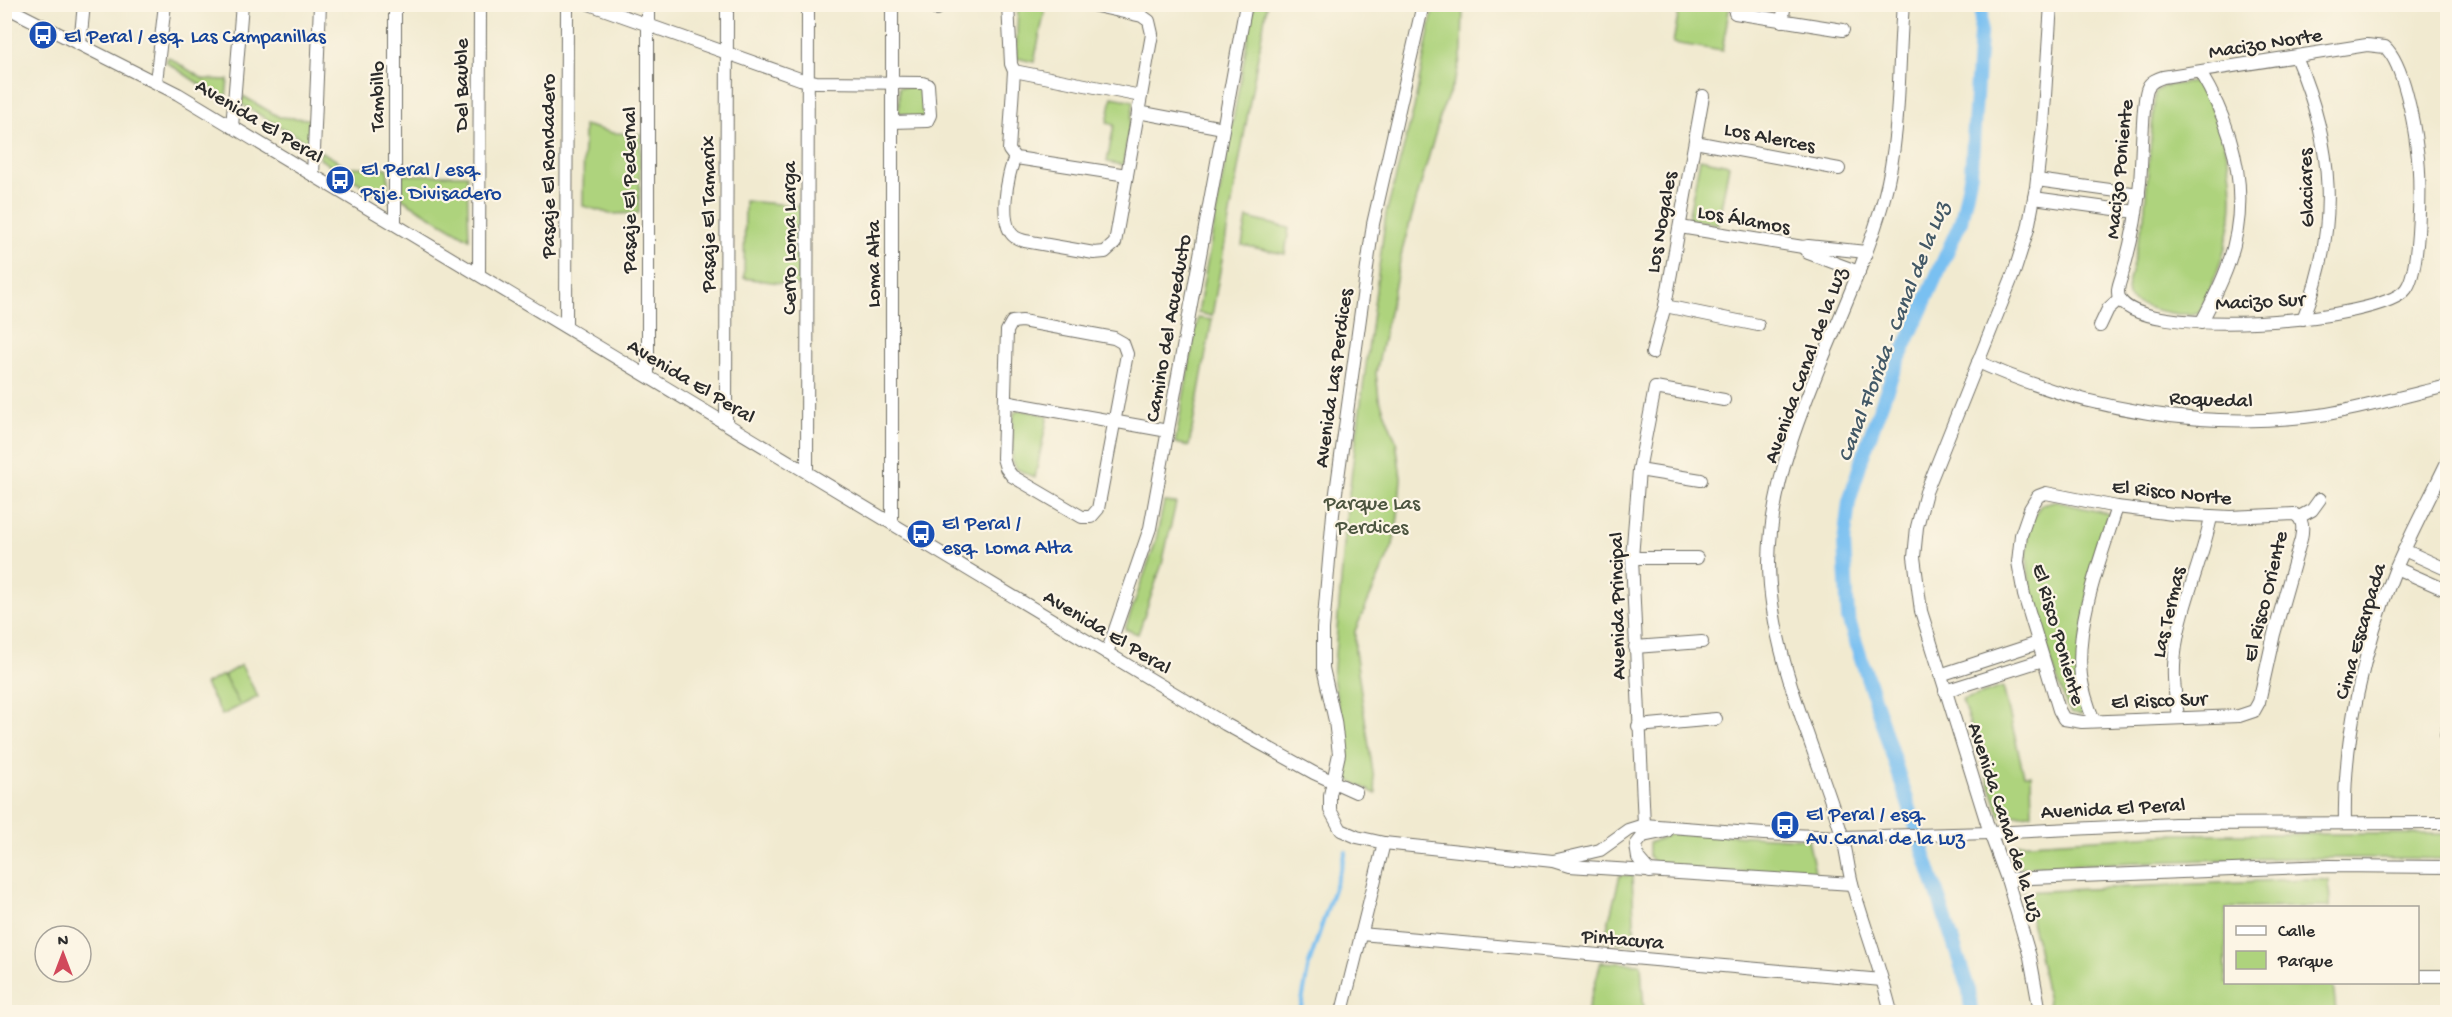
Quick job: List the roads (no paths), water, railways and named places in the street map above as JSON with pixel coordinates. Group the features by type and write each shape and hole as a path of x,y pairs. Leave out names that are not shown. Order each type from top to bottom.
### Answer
{"street":[{"path":"80,44 84,4"},
{"path":"156,82 165,4"},
{"path":"232,127 242,4"},
{"path":"313,175 320,4"},
{"name":"Tambillo","path":"395,4 395,224"},
{"name":"Del Bauble","path":"479,274 480,4"},
{"name":"Pasaje El Rondadero","path":"566,327 567,4"},
{"path":"588,4 808,81 925,83 930,91 930,115 927,120 892,122"},
{"name":"Pasaje El Pedernal","path":"648,4 648,376"},
{"name":"Pasaje El Tamarix","path":"726,423 727,4"},
{"name":"Cerro Loma Larga","path":"807,472 808,4"},
{"name":"Loma Alta","path":"892,4 892,523"},
{"path":"929,4 937,9 945,4"},
{"path":"1008,4 1011,64 1014,71 1009,150 1015,158 1127,175"},
{"path":"1015,158 1010,168 1005,195 1009,229 1015,237 1025,241 1094,253 1105,252 1114,243 1152,34 1149,21 1142,15 1087,4"},
{"name":"Camino del Acueducto","path":"1107,653 1150,528 1246,4"},
{"name":"Avenida Las Perdices","path":"1332,789 1339,754 1335,721 1323,668 1323,629 1333,514 1372,224 1423,4"},
{"path":"1782,21 1785,4"},
{"name":"Avenida Canal de la Luz","path":"1891,1012 1852,884 1842,837 1810,743 1777,630 1769,560 1773,518 1790,444 1866,252 1884,200 1891,166 1903,4"},
{"name":"Avenida Canal de la Luz","path":"2040,1012 2030,957 2007,879 1990,833 1921,611 1916,587 1916,534 1926,492 2020,255 2037,180 2051,4"},
{"name":"Avenida El Peral","path":"4,6 156,82 479,274 1332,789 1356,792"},
{"path":"1735,13 1843,30"},
{"name":"Macizo Norte","path":"2152,82 2163,77 2367,45 2385,47 2395,61 2403,85 2419,162 2420,205 2417,235 2410,280 2405,291"},
{"name":"Glaciares","path":"2296,57 2319,123 2326,157 2328,183 2328,212 2322,259 2315,289 2303,319"},
{"path":"1014,71 1141,96"},
{"path":"2200,72 2217,103 2227,128 2237,160 2240,193 2240,215 2229,262 2201,323"},
{"name":"Macizo Poniente","path":"2100,326 2105,314 2119,299 2118,288 2130,248 2139,194 2146,93 2152,82"},
{"name":"Los Nogales","path":"1652,353 1665,306 1702,96"},
{"path":"1138,112 1223,128"},
{"name":"Los Alerces","path":"1695,142 1839,169"},
{"path":"2037,180 2139,194"},
{"path":"2034,198 2136,212"},
{"name":"Los Álamos","path":"1680,227 1803,248 1808,246 1866,252"},
{"name":"Los Álamos","path":"1803,248 1808,253 1858,272"},
{"name":"Macizo Sur","path":"2119,299 2128,307 2139,312 2164,318 2201,323 2242,324 2303,319 2372,304 2405,291"},
{"path":"1665,306 1758,325"},
{"path":"1022,321 1114,338 1124,343 1127,354 1098,509 1091,517 1082,517 1012,476 1006,468 1004,458 1005,402 1007,331 1012,322 1022,321"},
{"name":"Roquedal","path":"1978,362 2035,385 2098,404 2159,415 2205,419 2269,420 2327,414 2448,386"},
{"name":"Avenida Principal","path":"1644,825 1632,558 1638,470 1655,388 1724,400"},
{"path":"1005,402 1168,431"},
{"name":"Cima Escarpada","path":"2345,822 2348,754 2357,703 2377,624 2396,568 2448,460"},
{"path":"1638,470 1701,480"},
{"name":"El Risco Norte","path":"2042,494 2055,493 2117,507 2211,517 2294,514 2299,517"},
{"name":"El Risco Poniente","path":"2042,494 2036,498 2023,526 2018,554 2022,587 2043,660 2064,719"},
{"name":"El Risco Oriente","path":"2254,711 2259,702 2272,642 2301,539 2302,525 2299,517 2312,510 2320,499"},
{"path":"2094,721 2081,676 2082,639 2095,579 2117,507"},
{"name":"Las Termas","path":"2178,717 2173,677 2176,649 2186,601 2211,517"},
{"path":"2404,550 2448,570"},
{"path":"1632,558 1697,558"},
{"path":"2396,568 2448,591"},
{"path":"1635,647 1702,642"},
{"path":"1940,675 2038,643"},
{"path":"1945,691 2043,660"},
{"name":"El Risco Sur","path":"2064,719 2073,722 2244,716 2254,711"},
{"path":"1638,726 1716,719"},
{"name":"Avenida El Peral","path":"1332,789 1332,818 1341,830 1357,837 1384,843 1553,861 1569,866 1852,884"},
{"name":"Avenida El Peral","path":"1553,861 1600,850 1628,830 1644,825 1860,837 2175,824 2448,823"},
{"name":"Avenida El Peral","path":"1650,872 1638,858 1636,848 1638,841 1643,836 1665,832 1673,827"},
{"path":"1342,1012 1384,843"},
{"path":"2007,879 2331,866 2448,867"},
{"name":"Pintacura","path":"1360,934 1882,980"},
{"path":"2419,976 2448,976"}],"waterway":[{"name":"Canal Florida - Canal de la Luz","path":"1971,1012 1969,991 1848,618 1844,543 1849,502 1892,375 1961,221 1971,173 1982,4"},
{"path":"1300,1012 1309,964 1346,852"}],"place":[{"name":"El Peral / esq. Las Campanillas","path":"43,35"},
{"name":"El Peral / esq. Psje. Divisadero","path":"340,180"},
{"name":"El Peral / esq. Loma Alta","path":"921,534"},
{"name":"El Peral / esq. Av.Canal de la Luz","path":"1785,825"}],"park label":[{"name":"Parque Las Perdices","path":"1372,514"}]}
